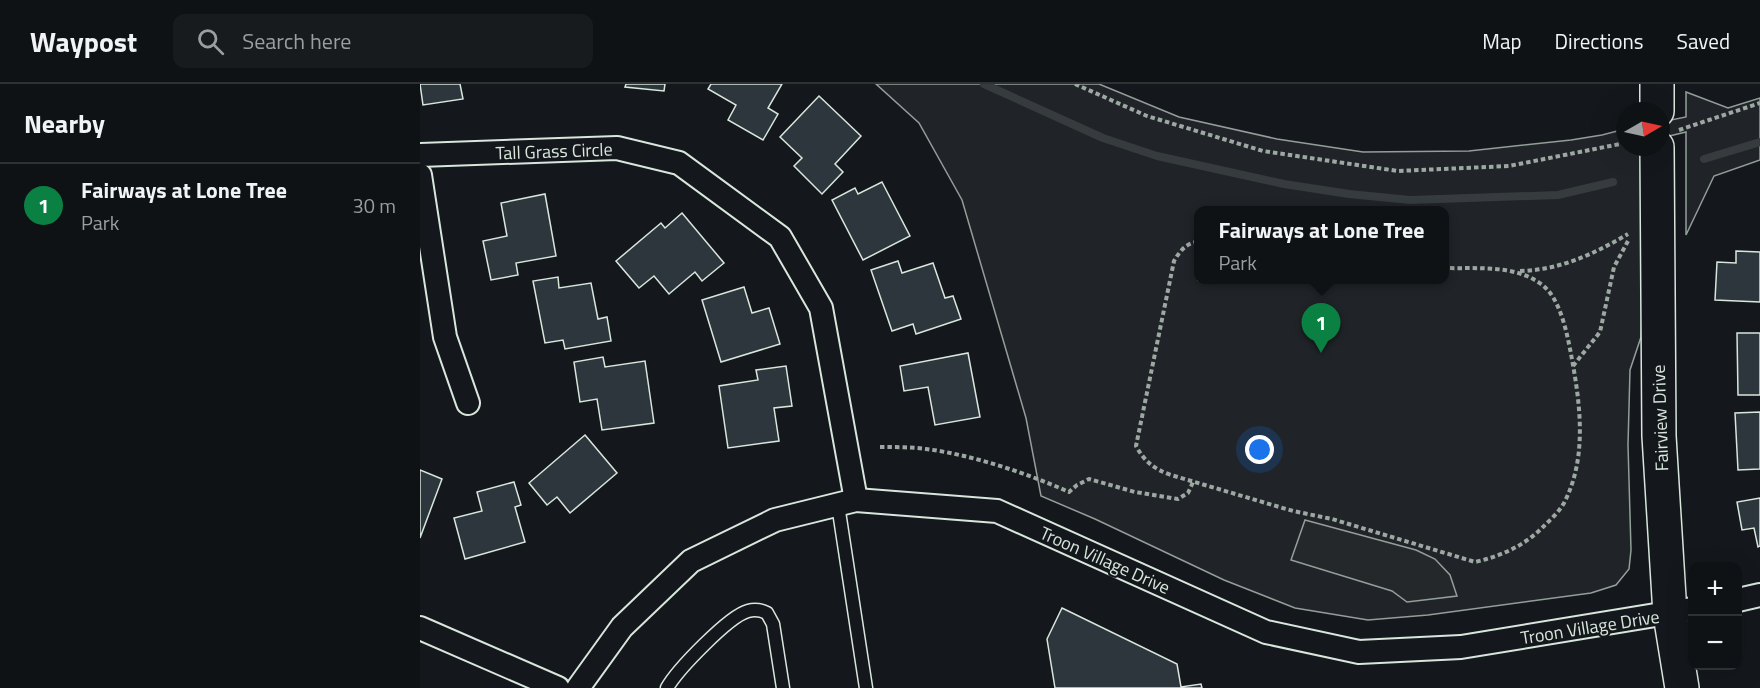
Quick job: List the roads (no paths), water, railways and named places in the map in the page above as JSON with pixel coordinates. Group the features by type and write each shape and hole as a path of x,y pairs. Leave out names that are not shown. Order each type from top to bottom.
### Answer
{"street":[{"name":"Fairview Drive","path":"1657,84 1659,102"},
{"name":"Tall Grass Circle","path":"420,155 616,148 679,164 780,237 821,308 847,503"},
{"name":"Fairview Drive","path":"1662,156 1659,436 1681,612 1682,688"},
{"path":"420,175 444,337 468,403"},
{"name":"Troon Village Drive","path":"578,688 622,627 691,561 776,520 847,503 997,511 1266,632 1359,652 1461,647 1681,612"},
{"path":"1742,599 1760,595"},
{"path":"420,628 558,688"}],"lane":[{"path":"847,503 866,688"},
{"path":"667,688 696,653 735,617 748,610 759,610 766,613 773,624 783,688"}],"waterway":[{"path":"984,84 1103,138 1157,156 1284,184 1410,200 1558,195 1613,182"},
{"path":"1704,159 1760,142"}],"place":[{"name":"Fairways at Lone Tree","path":"1321,353"}]}
